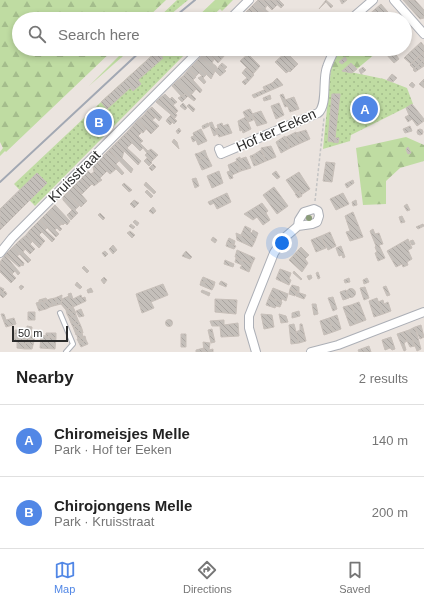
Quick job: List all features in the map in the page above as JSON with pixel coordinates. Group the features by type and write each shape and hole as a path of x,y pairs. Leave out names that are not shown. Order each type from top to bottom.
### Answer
{"street":[{"path":"237,12 249,0"},
{"path":"359,12 373,0"},
{"path":"394,0 405,12"},
{"path":"412,20 423,32"},
{"name":"Kruisstraat","path":"0,253 12,238 193,56"},
{"name":"Hof ter Eeken","path":"219,149 221,154 321,110 326,67 332,56"},
{"path":"256,352 249,328 252,306 279,245 287,235 298,226 317,222 319,216 318,211 312,210 304,212 298,226"},
{"path":"311,352 340,348 424,312"}],"lane":[{"path":"60,313 73,344 66,352"}],"path":[{"path":"312,210 316,197 324,123 324,116 321,110"}],"green space":[{"path":"0,0 166,0 153,12 12,12 12,56 107,56 0,156 0,152 3,148 0,142"},
{"path":"177,0 188,0 173,12 164,12"},
{"path":"215,0 233,0 222,11 220,9 217,12 202,12"},
{"path":"119,56 123,56 89,86"},
{"path":"151,56 183,56 35,206 14,184"},
{"path":"337,56 373,56 352,73 331,68"},
{"path":"331,68 384,79 407,88 413,104 351,135 350,141 323,149"},
{"path":"406,137 424,145 424,161 400,168 386,181 386,204 363,205 356,148"}],"building":[{"path":"258,0 262,0 267,5 265,9 268,12 265,12 255,3"},
{"path":"262,0 272,0 277,5 272,10"},
{"path":"272,0 279,0 284,5 281,8"},
{"path":"326,0 333,6 331,8 326,2 319,9"},
{"path":"340,0 347,0 342,4"},
{"path":"403,0 415,0 424,10 424,18 420,19"},
{"path":"255,3 264,12 254,12 250,8"},
{"path":"381,4 387,11 386,12 372,12"},
{"path":"250,8 254,12 246,12"},
{"path":"421,42 424,46 424,52 411,64 404,58 406,56 412,56 412,50"},
{"path":"424,52 424,59 414,69 410,65"},
{"path":"152,56 161,56 163,58 138,80 141,84 133,91 130,88 107,109 101,102"},
{"path":"211,56 214,59 212,63 217,69 220,65 226,71 220,76 201,57"},
{"path":"212,56 224,56 218,63"},
{"path":"246,56 250,56 260,66 253,74 240,61"},
{"path":"282,56 290,56 298,64 290,72 289,71 286,73 275,62"},
{"path":"388,56 397,56 399,59 394,63"},
{"path":"201,57 215,71 211,79 195,63"},
{"path":"345,57 347,60 342,64 339,62"},
{"path":"424,59 424,66 415,72 413,70"},
{"path":"195,63 207,74 203,78 206,82 204,84 198,78 202,76 199,73 196,76 189,69"},
{"path":"222,63 227,67 225,69 220,65"},
{"path":"351,63 357,69 352,73 342,71"},
{"path":"363,67 366,70 361,74 359,70"},
{"path":"246,68 254,75 245,85 242,82 247,78 242,73"},
{"path":"189,69 196,77 193,80 202,90 200,93 183,76"},
{"path":"392,74 397,78 393,82 387,80"},
{"path":"183,76 196,89 191,95 177,81"},
{"path":"277,78 283,85 267,92 263,87 272,83"},
{"path":"424,79 424,88 419,84"},
{"path":"177,81 196,99 194,101 185,94 182,97 172,86"},
{"path":"412,82 415,85 413,88 409,85"},
{"path":"266,89 267,92 254,98 252,95"},
{"path":"165,94 170,99 172,97 177,102 173,105 178,111 176,113 160,98"},
{"path":"185,94 188,96 182,102 178,98"},
{"path":"283,94 288,106 285,107 280,95"},
{"path":"332,94 340,94 335,138 339,138 338,143 328,141"},
{"path":"270,95 271,99 264,101 263,98"},
{"path":"294,97 299,109 290,112 285,100"},
{"path":"160,98 177,115 175,118 156,102"},
{"path":"183,103 187,108 185,110 180,106"},
{"path":"279,103 284,115 276,119 271,106"},
{"path":"189,104 195,109 193,112 187,106"},
{"path":"412,104 424,119 424,121 417,126 412,119 408,122 405,117 409,115 406,108"},
{"path":"152,107 162,117 159,121 148,110"},
{"path":"250,109 255,119 251,121 247,110"},
{"path":"148,110 155,118 152,120 159,126 156,129 143,116"},
{"path":"247,110 251,121 248,122 243,112"},
{"path":"261,111 267,123 257,126 252,114"},
{"path":"171,115 177,121 174,124 168,118"},
{"path":"143,116 156,129 151,134 138,120"},
{"path":"246,117 251,129 243,133 242,130 240,131 238,121"},
{"path":"168,118 173,122 170,125 166,121"},
{"path":"138,120 146,129 143,133 140,131 141,133 138,136 143,141 140,143 128,131"},
{"path":"212,122 217,134 214,136 209,123"},
{"path":"208,123 209,126 203,129 202,126"},
{"path":"222,123 223,126 228,124 232,133 219,137 215,129 218,128 217,125"},
{"path":"410,126 412,131 405,133 403,129"},
{"path":"179,128 181,131 178,134 176,131"},
{"path":"201,129 207,141 198,145 196,140 193,142 191,137 194,136 193,133"},
{"path":"420,129 423,132 420,135 417,132"},
{"path":"306,130 310,139 301,143 296,133"},
{"path":"128,131 155,158 151,162 145,155 147,153 143,148 140,151 124,135"},
{"path":"296,132 301,143 290,148 286,137"},
{"path":"124,135 132,143 127,148 141,161 138,165 116,143"},
{"path":"285,136 290,148 281,153 276,142"},
{"path":"174,139 177,142 179,149 172,142"},
{"path":"116,143 124,151 122,158 133,169 131,173 109,150"},
{"path":"271,146 276,157 266,161 261,148"},
{"path":"408,147 411,153 408,154 406,149"},
{"path":"151,149 158,155 155,158 148,151"},
{"path":"109,150 119,161 116,164 124,173 122,175 103,156"},
{"path":"205,150 207,156 201,159 199,153"},
{"path":"261,150 266,161 257,165 253,155"},
{"path":"199,153 201,159 207,156 212,166 202,170 195,154"},
{"path":"253,155 257,165 254,166 250,156"},
{"path":"103,156 116,169 110,174 97,162"},
{"path":"240,157 240,159 246,157 251,168 241,171 236,159"},
{"path":"147,158 152,163 149,166 144,161"},
{"path":"237,161 241,171 232,175 233,178 230,179 227,172 230,171 228,165"},
{"path":"97,162 107,171 100,178 102,180 99,182 91,174 94,172 93,166"},
{"path":"326,162 335,163 332,182 323,181"},
{"path":"153,164 156,167 152,171 149,168"},
{"path":"88,171 99,182 94,186 92,184 89,187 81,179"},
{"path":"219,171 223,183 212,188 207,176"},
{"path":"276,171 280,177 277,179 272,174"},
{"path":"299,172 310,189 301,195 299,191 296,194 286,180"},
{"path":"37,173 47,183 0,230 0,209"},
{"path":"196,178 199,186 195,188 192,179"},
{"path":"81,179 89,187 82,194 74,186"},
{"path":"353,180 354,183 347,188 345,184"},
{"path":"146,182 156,192 154,194 144,185"},
{"path":"124,183 132,190 129,192 122,185"},
{"path":"74,186 87,201 81,207 67,193"},
{"path":"274,187 288,206 277,214 263,195"},
{"path":"147,190 153,196 151,198 145,192"},
{"path":"299,191 302,196 298,198 295,194"},
{"path":"67,193 79,206 75,210 78,213 74,217 70,212 72,210 63,200 63,197"},
{"path":"227,193 231,202 217,209 214,203 210,205 208,202"},
{"path":"343,193 349,204 336,210 330,199"},
{"path":"134,200 139,203 134,208 130,204"},
{"path":"356,200 357,205 353,206 352,202"},
{"path":"262,203 268,211 266,213 270,220 263,225 257,217 253,220 244,214"},
{"path":"407,204 410,210 407,211 404,206"},
{"path":"55,205 70,221 67,225 65,223 63,225 49,211"},
{"path":"153,207 156,211 153,214 149,211"},
{"path":"49,211 62,224 59,226 62,229 60,231 44,216"},
{"path":"70,212 74,217 71,220 67,215"},
{"path":"353,212 363,237 350,241 346,232 350,231 345,216"},
{"path":"100,213 105,218 103,220 98,215"},
{"path":"44,216 57,228 55,230 59,234 56,237 40,220"},
{"path":"402,216 405,222 401,223 399,217"},
{"path":"40,220 47,228 45,230 55,239 52,242 35,225"},
{"path":"135,220 139,223 137,226 133,222"},
{"path":"131,224 135,227 133,229 129,226"},
{"path":"423,224 424,226 418,229 416,227"},
{"path":"35,225 42,232 39,235 45,241 43,243 30,230"},
{"path":"245,226 251,229 250,232 252,233 253,230 258,233 255,241 241,235"},
{"path":"373,229 375,234 379,233 383,244 379,245 385,258 378,261 375,253 377,252 376,246 370,231"},
{"path":"30,230 43,243 39,248 26,235"},
{"path":"130,231 135,235 132,238 127,233"},
{"path":"330,232 336,246 328,250 321,236"},
{"path":"236,233 255,241 252,247 237,240"},
{"path":"26,235 32,242 30,244 35,249 30,254 18,242"},
{"path":"321,236 326,248 316,252 311,240"},
{"path":"213,237 217,240 215,243 211,240"},
{"path":"229,238 235,241 234,245 227,242"},
{"path":"408,239 412,248 408,250 412,259 407,262 408,265 403,267 402,264 396,267 387,251"},
{"path":"413,240 415,244 412,245 410,241"},
{"path":"18,242 25,249 23,252 31,260 28,263 13,247"},
{"path":"227,242 236,246 234,249 226,246"},
{"path":"113,245 117,250 113,254 109,249"},
{"path":"341,246 345,257 343,258 342,255 339,256 336,248"},
{"path":"13,247 20,254 17,256 24,263 23,266 8,252"},
{"path":"301,247 309,255 305,259 308,263 302,272 289,260"},
{"path":"237,250 255,258 252,264 235,257"},
{"path":"105,251 108,254 105,257 102,253"},
{"path":"186,251 192,257 190,259 182,256"},
{"path":"8,252 22,265 19,267 5,255"},
{"path":"5,255 20,273 18,275 15,271 12,274 0,262"},
{"path":"236,258 252,264 249,272 240,268 242,265 235,262"},
{"path":"225,260 234,264 233,267 224,264"},
{"path":"0,262 16,278 11,283 0,272"},
{"path":"84,266 89,271 87,273 82,268"},
{"path":"280,269 291,273 289,285 276,279"},
{"path":"294,271 302,279 301,280 293,273"},
{"path":"318,272 320,278 318,279 316,273"},
{"path":"311,275 312,278 309,280 307,276"},
{"path":"104,277 107,280 104,284 101,280"},
{"path":"203,277 215,282 214,286 201,281"},
{"path":"349,278 350,282 345,283 344,280"},
{"path":"367,278 369,282 364,284 363,280"},
{"path":"201,281 214,286 212,290 200,285"},
{"path":"221,281 227,284 226,287 219,284"},
{"path":"77,282 82,287 80,289 75,285"},
{"path":"163,284 168,295 151,302 154,308 142,313 136,294"},
{"path":"21,285 24,287 21,290 19,287"},
{"path":"292,285 299,287 299,292 290,289"},
{"path":"386,286 390,295 387,296 383,287"},
{"path":"0,287 4,289 3,293 5,291 7,294 3,298 0,295"},
{"path":"365,287 369,298 364,300 360,288"},
{"path":"91,288 93,292 88,293 87,290"},
{"path":"273,288 288,294 286,301 282,299 281,302 269,297"},
{"path":"290,289 297,292 295,296 289,294"},
{"path":"349,289 353,289 355,293 353,297 349,297 347,295 347,291"},
{"path":"202,290 210,293 209,296 201,292"},
{"path":"346,290 349,298 343,300 340,292"},
{"path":"297,292 306,295 304,299 296,296"},
{"path":"71,293 73,299 81,295 82,298 85,297 86,301 73,307 68,294"},
{"path":"62,295 61,304 57,305 55,298"},
{"path":"69,296 73,307 66,310 61,304 62,299"},
{"path":"269,297 282,302 280,307 276,306 275,308 266,305"},
{"path":"333,297 337,309 333,311 328,298"},
{"path":"46,298 47,300 39,302 39,300"},
{"path":"55,298 57,305 53,306 50,299"},
{"path":"377,298 383,314 374,317 369,301"},
{"path":"50,299 53,306 50,307 47,300"},
{"path":"215,299 237,300 236,314 215,312"},
{"path":"47,300 50,307 46,309 44,301"},
{"path":"383,300 384,304 388,302 391,311 383,314 378,302"},
{"path":"44,301 46,309 42,310 39,302"},
{"path":"39,302 42,310 39,311 36,303"},
{"path":"359,302 366,320 358,323 351,305"},
{"path":"312,304 316,304 318,314 314,315"},
{"path":"351,305 358,323 350,326 343,307"},
{"path":"73,307 75,311 67,314 66,310"},
{"path":"81,309 84,316 79,317 76,311"},
{"path":"75,311 76,315 69,318 67,314"},
{"path":"299,311 300,316 292,318 292,313"},
{"path":"28,312 35,312 35,320 28,320"},
{"path":"1,314 4,314 6,320 14,318 16,324 6,327"},
{"path":"261,314 272,315 274,327 264,329"},
{"path":"279,314 286,316 288,322 281,323"},
{"path":"76,315 78,320 71,323 69,318"},
{"path":"337,315 341,329 333,332 329,318"},
{"path":"329,318 333,332 324,335 320,321"},
{"path":"169,319 172,320 172,326 169,327 166,326 165,323 166,320"},
{"path":"78,320 80,324 73,327 71,323"},
{"path":"224,320 224,325 238,323 239,336 221,337 220,326 212,326 210,321"},
{"path":"80,324 82,329 75,332 73,327"},
{"path":"294,324 299,343 291,344 289,325"},
{"path":"300,324 302,324 306,341 299,343 296,332 300,330"},
{"path":"421,325 424,337 420,339 415,327"},
{"path":"27,326 32,327 31,335 35,337 32,349 25,349"},
{"path":"415,327 421,349 417,351 409,330"},
{"path":"82,329 83,333 76,335 75,332"},
{"path":"212,329 215,342 211,343 208,330"},
{"path":"15,330 27,331 25,349 17,348 17,341 14,340"},
{"path":"409,330 415,346 410,347 403,332"},
{"path":"403,332 407,341 404,343 406,350 404,351 397,334"},
{"path":"46,333 56,333 56,338 46,337"},
{"path":"80,333 83,336 80,339 77,336"},
{"path":"181,334 186,334 186,347 181,347"},
{"path":"41,335 56,338 55,349 40,348"},
{"path":"85,336 86,340 79,343 77,339"},
{"path":"391,337 395,349 392,350 390,348 385,350 382,340"},
{"path":"86,340 88,344 81,347 79,343"},
{"path":"203,342 210,343 209,350 213,349 213,352 204,352"},
{"path":"369,346 371,352 359,352 358,350"},
{"path":"204,348 204,352 196,352 196,350"}],"railway":[{"path":"180,12 195,0"},
{"path":"0,182 135,56"}],"place":[{"name":"Chiromeisjes Melle","path":"365,109"},
{"name":"Chirojongens Melle","path":"99,122"}]}
